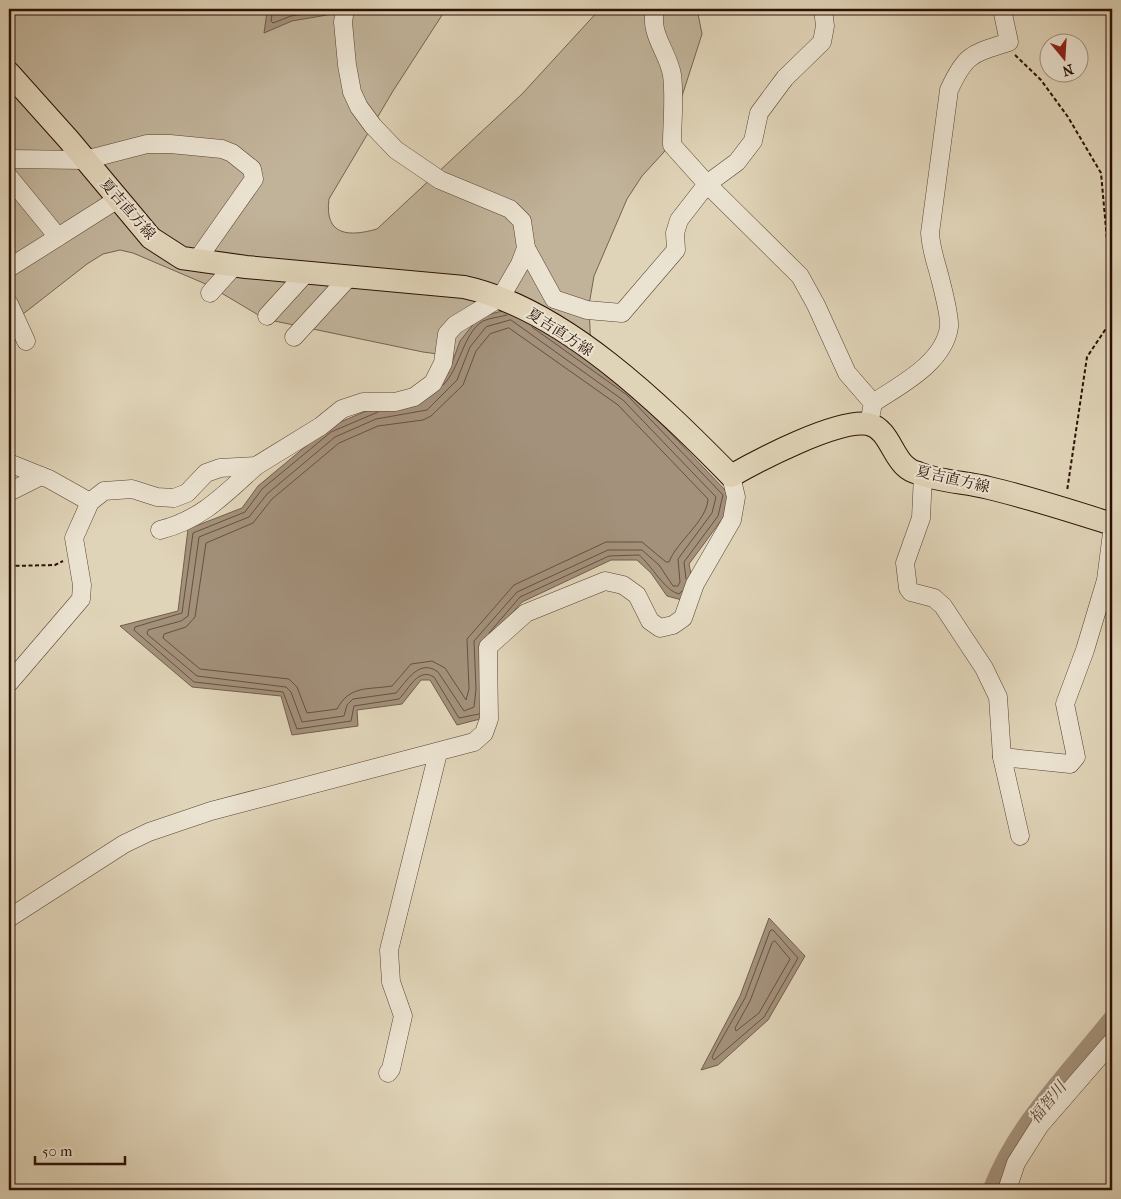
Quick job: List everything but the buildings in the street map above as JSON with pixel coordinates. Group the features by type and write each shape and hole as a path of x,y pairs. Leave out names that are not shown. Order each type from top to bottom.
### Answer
{"main road":[{"name":"夏吉直方線","path":"9,73 151,238 182,258 235,265 464,287 500,297 529,310 590,350 631,381 671,415 731,476"},
{"name":"夏吉直方線","path":"871,414 876,428 888,441 905,466 923,475 986,487 1064,508 1112,524"},
{"path":"731,476 799,442 851,425 871,414"}],"street":[{"path":"345,9 343,22 350,83 359,107 396,150 440,180 510,209 522,221 526,248 554,299 588,310 622,313 676,250 675,233 679,220 707,184 737,162 753,141 759,113 785,78 822,42 825,26 823,9"},
{"path":"655,9 653,18 655,36 672,74 672,145 707,184 800,276 816,305 847,373 871,414 924,370 945,341 949,326 940,278 932,254 930,233 949,90 959,69 972,54 1009,42 1002,9"},
{"path":"9,159 85,160 147,144 170,144 222,149 232,153 252,168 254,179 196,260"},
{"path":"9,176 58,237"},
{"path":"9,268 118,199"},
{"path":"160,530 192,520 256,466 321,426 342,409 363,402 395,402 414,397 433,383 443,363 448,334 455,325 500,297 520,264 526,248"},
{"path":"210,293 235,265"},
{"path":"267,316 307,272"},
{"path":"294,337 350,276"},
{"path":"9,304 26,342"},
{"path":"9,463 41,476 90,502"},
{"path":"9,683 80,599 82,585 74,538 90,502 104,491 132,489 158,497 174,498 187,493 206,473 220,468 256,466"},
{"path":"923,475 921,518 905,563 908,588 911,592 934,598 943,606 984,668 998,697 1002,757 1020,836"},
{"path":"9,492 41,476"},
{"path":"9,918 124,844 149,832 211,811 438,753 474,742 484,733 489,719 488,647 526,613 605,581 623,585 637,595 650,621 660,628 673,625 683,618 696,584 732,520 736,497 731,476"},
{"path":"1002,757 1070,764 1076,757 1065,704 1085,650 1106,580 1112,533"},
{"path":"388,1073 391,1069 402,1016 391,982 389,950 438,753"},
{"path":"1007,1190 1016,1163 1040,1125 1112,1042"}],"path":[{"path":"1009,42 1019,61 1041,80 1068,117 1101,173 1110,273 1111,321 1087,357 1064,508"},
{"path":"9,566 54,565 77,555"}],"shaded area":[{"path":"9,9 446,9 393,91 329,199 328,211 330,220 335,227 348,233 367,232 377,229 522,94 600,9 697,9 702,34 664,152 642,176 627,199 594,276 589,305 591,353 518,365 423,352 265,319 208,285 133,253 120,250 103,254 87,264 9,325"}],"water":[{"path":"270,9 330,9 327,15 292,21 264,33 267,12"},
{"path":"514,308 630,391 729,494 723,518 689,564 693,585 682,600 667,596 651,573 637,560 611,560 522,602 484,646 484,718 457,725 430,680 421,680 402,704 357,710 358,726 292,735 281,696 192,687 120,626 178,611 188,529 242,508 258,486 329,427 373,408 420,401 448,374 460,341 479,317"},
{"path":"769,918 805,956 768,1020 718,1065 701,1070 740,996"}],"waterway":[{"name":"福智川","path":"993,1190 1004,1166 1030,1122 1112,1021"}]}
